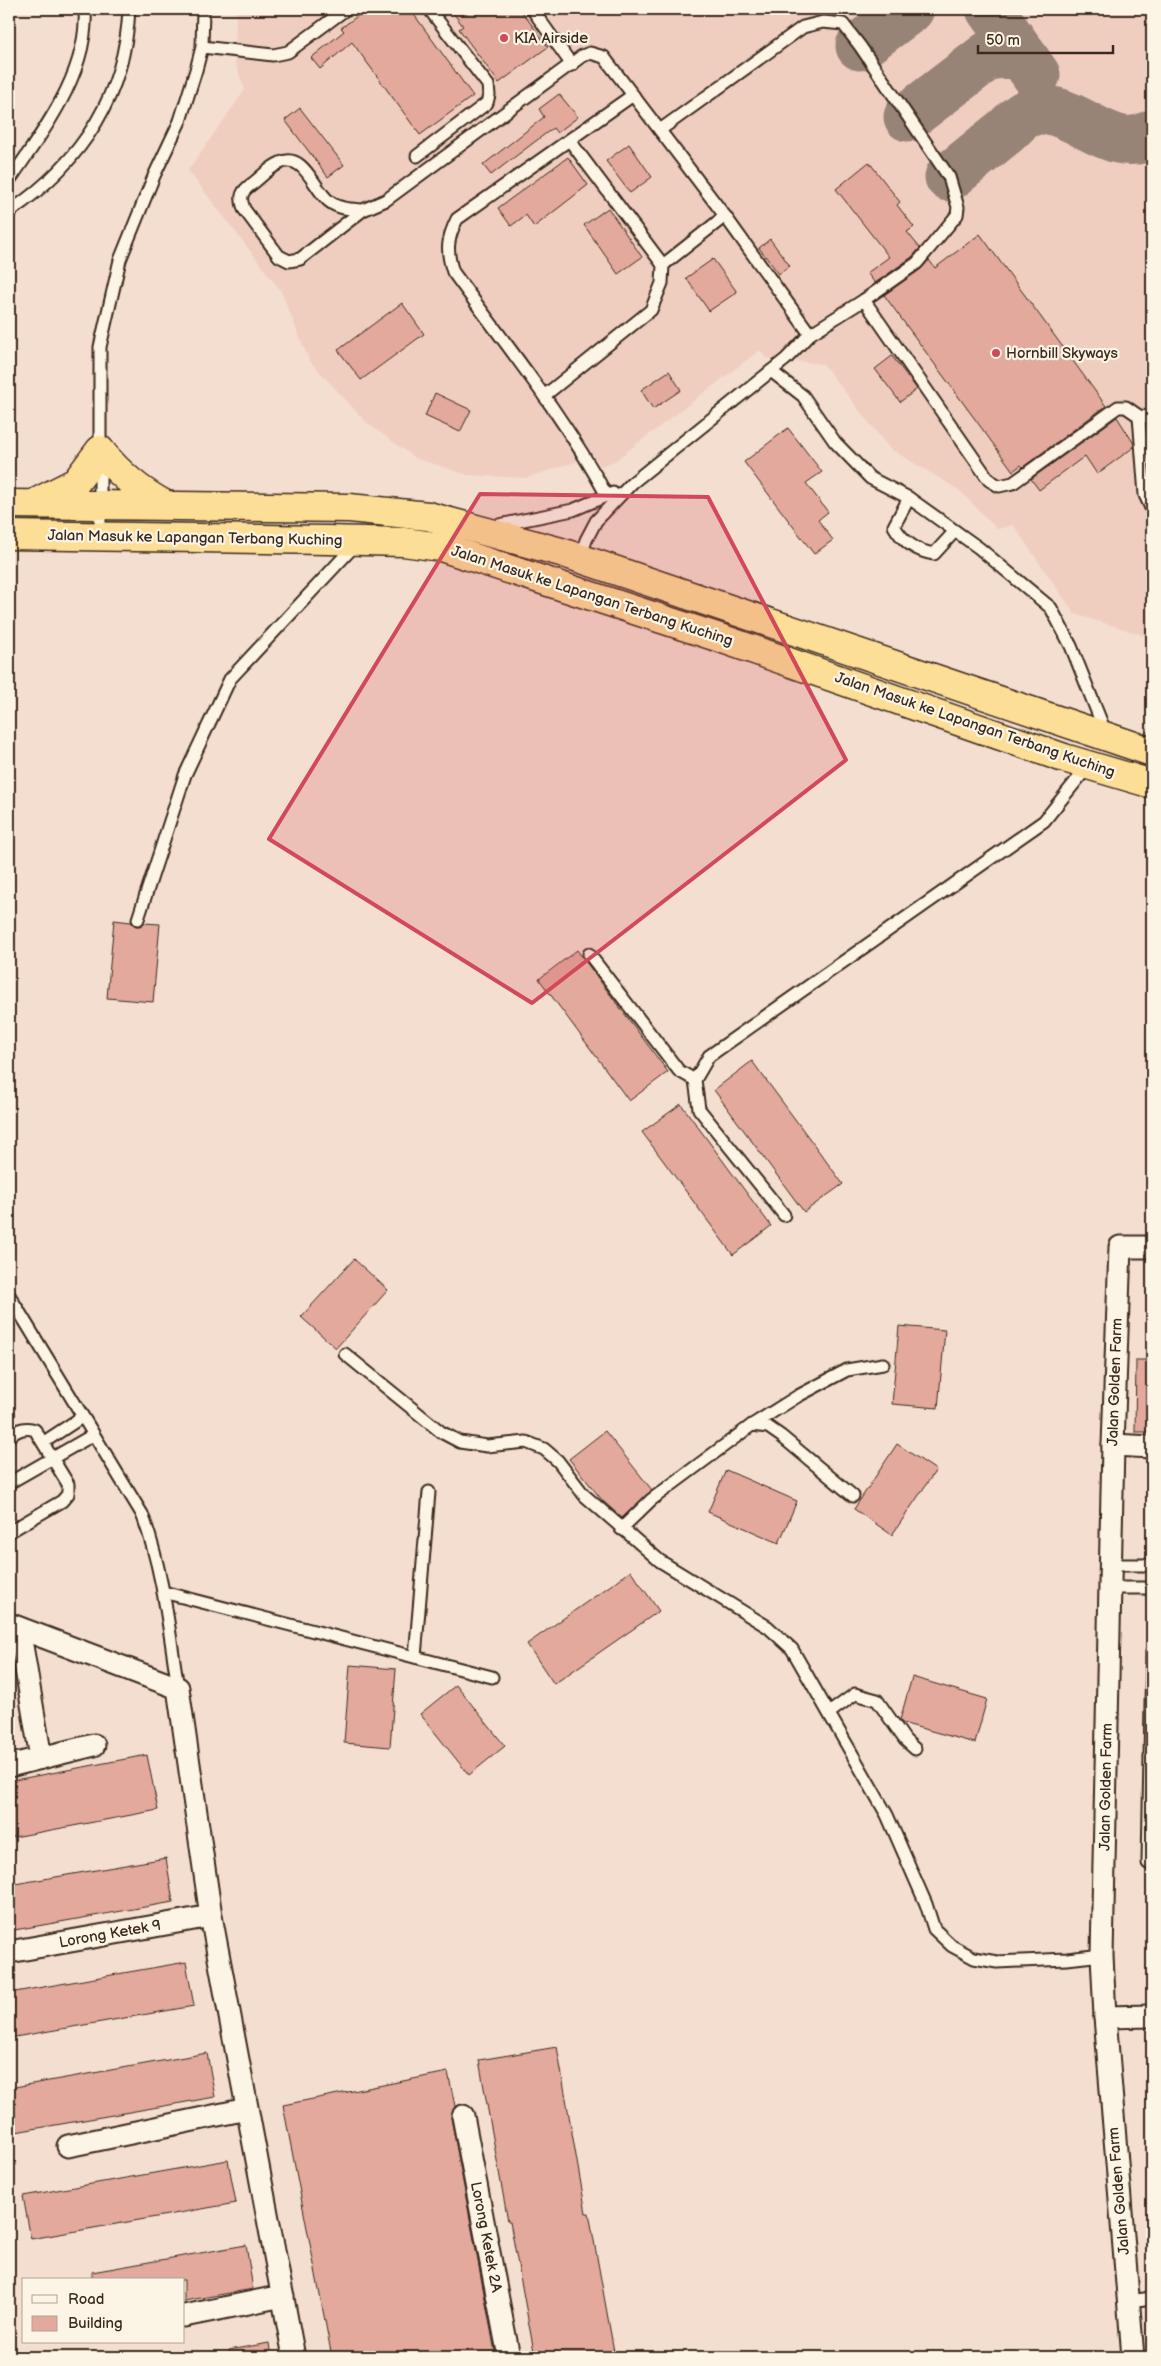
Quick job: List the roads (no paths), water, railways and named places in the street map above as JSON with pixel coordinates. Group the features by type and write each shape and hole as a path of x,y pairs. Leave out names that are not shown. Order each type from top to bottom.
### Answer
{"highway":[{"path":"21,504 76,482 100,450 115,469 132,484 168,506"},
{"name":"Jalan Masuk ke Lapangan Terbang Kuching","path":"21,504 378,510 428,516 479,528 580,559 1152,752"},
{"name":"Jalan Masuk ke Lapangan Terbang Kuching","path":"9,536 403,542 442,547 524,572 1089,765 1152,784"}],"street":[{"name":"Jalan Golden Farm","path":"1133,2357 1105,2017 1102,1955 1113,1445 1120,1247 1152,1247"},
{"path":"1113,1445 1152,1447"},
{"path":"14,1626 178,1688 211,1916 294,2357"},
{"path":"14,1626 41,1758"},
{"path":"9,1766 94,1745"},
{"name":"Lorong Ketek 9","path":"9,1952 211,1916"},
{"path":"1105,2017 1152,2016"},
{"path":"68,2146 248,2109"},
{"name":"Lorong Ketek 2A","path":"463,2116 509,2357"},
{"path":"185,2316 283,2296"}],"lane":[{"path":"9,181 62,100 80,56 86,23 85,9"},
{"path":"9,212 30,198 81,148 106,108 120,70 128,27 129,9"},
{"path":"100,537 100,347 120,260 154,176 180,121 202,47 203,9"},
{"path":"202,47 273,55 288,52 346,9"},
{"path":"416,156 487,103 490,95 488,85 429,9"},
{"path":"529,13 572,65"},
{"path":"580,559 586,540 596,521 632,483 771,372 810,334 864,300 916,263 953,221 958,208 949,178 860,46 843,24 823,22 803,27 660,130"},
{"path":"363,210 341,208 328,202 300,164 291,161 280,162 243,191 240,200 244,209 279,256 289,261 300,258 363,210 386,200 590,53 604,58 633,95 725,216 810,334"},
{"path":"607,496 586,457 544,396 453,272 447,253 448,235 457,219 633,95"},
{"path":"544,396 651,310 662,283 663,264 570,140"},
{"path":"663,264 725,216"},
{"path":"864,300 990,480 999,486 1013,483 1118,407 1126,407 1139,416 1152,417"},
{"path":"771,372 803,396 835,442 870,478 909,498 955,531 1051,608 1071,646 1107,737"},
{"path":"1139,416 1145,495 1152,510"},
{"path":"479,528 574,510 632,483"},
{"path":"909,498 894,526 906,542 921,552 934,554 955,531"},
{"path":"138,919 186,775 230,679 359,541"},
{"path":"784,1215 699,1108 695,1080 709,1056 1044,821 1089,765"},
{"path":"589,954 679,1071 695,1080"},
{"path":"9,1295 142,1514 149,1532 163,1592 178,1688"},
{"path":"345,1354 441,1432 460,1442 487,1446 526,1442 544,1449 558,1461 584,1495 660,1561 768,1628 792,1649 886,1815 926,1904 934,1930 952,1946 974,1958 997,1962 1067,1959 1102,1955"},
{"path":"621,1529 651,1500 752,1425 798,1396 847,1370 883,1364"},
{"path":"44,1442 82,1417"},
{"path":"752,1425 768,1427 781,1436 853,1496"},
{"path":"9,1436 20,1429 30,1428 35,1430 54,1458 68,1484 68,1494 62,1501 9,1532"},
{"path":"9,1483 93,1435"},
{"path":"415,1657 429,1492"},
{"path":"1110,1565 1152,1565"},
{"path":"1110,1588 1147,1588 1152,1592"},
{"path":"163,1592 492,1677"},
{"path":"1152,1652 1148,1863 1152,1863"},
{"path":"829,1713 855,1694 877,1700 905,1740 915,1749"},
{"path":"1129,2301 1152,2298"}],"place":[{"name":"KIA Airside","path":"504,38"},
{"name":"Hornbill Skyways","path":"996,353"}]}
